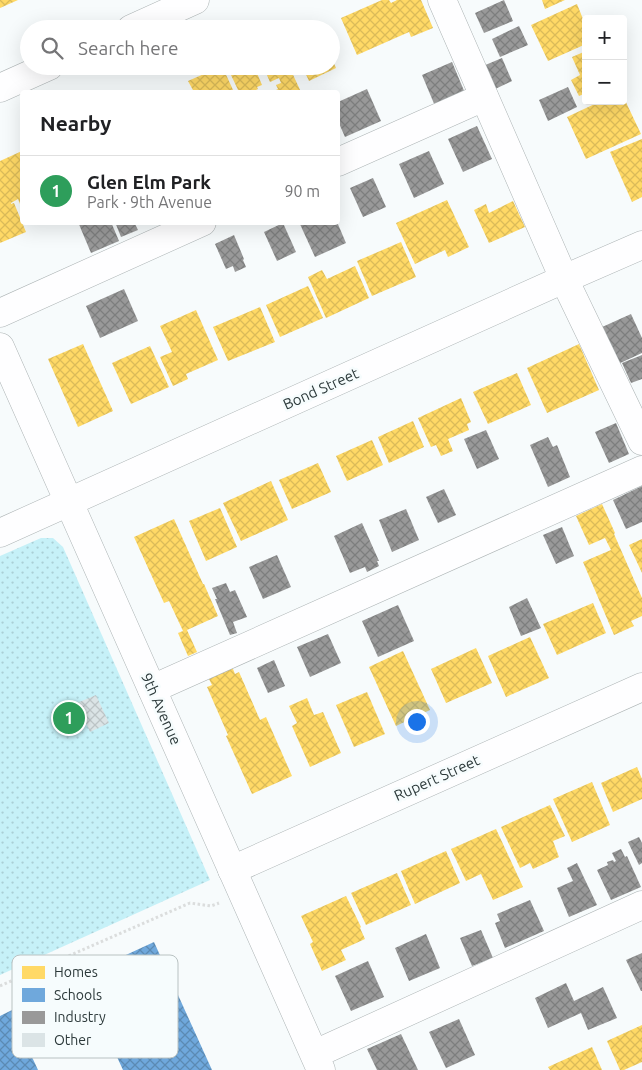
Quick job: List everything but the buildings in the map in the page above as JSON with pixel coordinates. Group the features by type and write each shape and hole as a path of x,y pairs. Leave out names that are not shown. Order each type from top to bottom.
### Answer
{"street":[{"path":"152,20 195,0"},
{"path":"442,0 564,279 642,441"},
{"path":"0,88 29,75"},
{"path":"340,161 484,97"},
{"path":"0,313 195,225"},
{"name":"Bond Street","path":"0,533 642,245"},
{"name":"9th Avenue","path":"0,347 318,1062"},
{"path":"152,688 642,470"},
{"name":"Rupert Street","path":"237,881 642,687"},
{"path":"318,1062 642,905"}],"path":[{"path":"71,955 190,903 211,906 237,881"},
{"path":"0,986 12,981"}],"shaded area":[{"path":"41,538 53,538 63,547 210,880 44,955 12,955 12,970 0,975 0,556"}],"place":[{"name":"Glen Elm Park","path":"69,718"}]}
